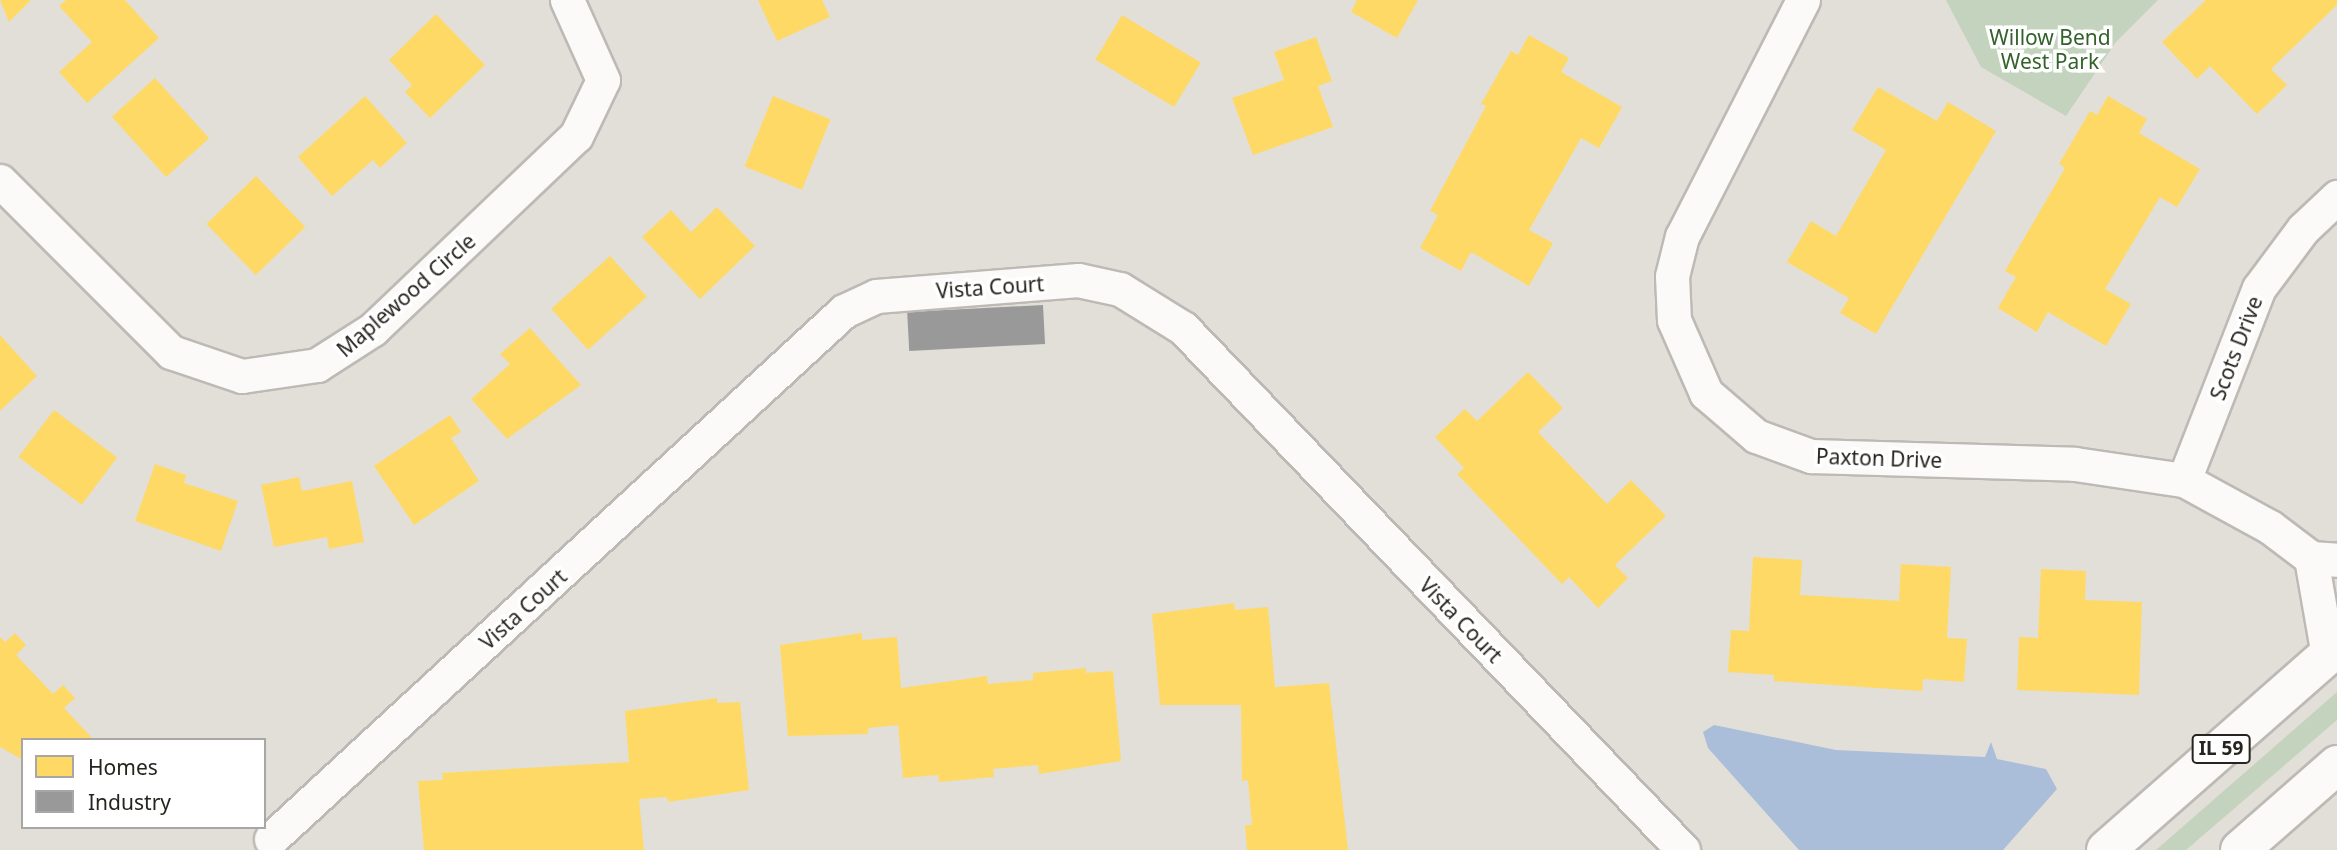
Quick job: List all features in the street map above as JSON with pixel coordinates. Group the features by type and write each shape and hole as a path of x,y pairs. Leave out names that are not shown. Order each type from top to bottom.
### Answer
{"main road":[{"name":"IL 59","path":"2106,850 2332,651"},
{"path":"2240,850 2337,765"}],"street":[{"name":"Maplewood Circle","path":"0,181 171,352 242,376 317,365 373,329 576,136 603,80 567,0"},
{"name":"Paxton Drive","path":"1803,0 1682,236 1676,262 1674,320 1688,363 1706,393 1756,436 1811,456 2075,464 2184,480 2324,559 2332,651"},
{"name":"Scots Drive","path":"2184,480 2259,288 2303,229 2337,197"},
{"name":"Vista Court","path":"271,839 844,312 876,296 1078,280 1120,289 1183,328 1682,850"}],"green space":[{"name":"Willow Bend West Park","path":"1946,0 2158,0 2116,42 2066,116 1981,67"},
{"path":"2337,692 2337,720 2186,850 2156,850"}],"water":[{"path":"1714,725 1836,750 1985,757 1991,742 1997,759 2046,769 2057,789 2003,850 1799,850 1708,748 1703,732"}],"building: Homes":[{"path":"0,0 31,0 9,22"},
{"path":"66,0 125,0 159,38 87,103 59,72 92,42 59,6"},
{"path":"758,0 822,0 830,17 777,41"},
{"path":"1357,0 1418,0 1397,38 1351,12"},
{"path":"2206,0 2337,0 2337,5 2271,69 2287,85 2257,114 2210,66 2197,79 2162,42"},
{"path":"436,14 485,65 430,118 405,92 412,85 389,60"},
{"path":"1122,15 1201,62 1174,107 1095,60"},
{"path":"1529,35 1569,58 1561,72 1622,107 1599,148 1581,138 1529,230 1553,243 1529,286 1471,252 1461,271 1420,248 1438,215 1430,211 1486,106 1481,104 1511,51 1518,55"},
{"path":"1316,37 1332,81 1318,86 1333,127 1253,155 1232,98 1284,80 1274,52"},
{"path":"155,78 209,138 166,177 112,117"},
{"path":"1878,87 1937,121 1948,102 1996,131 1876,334 1840,313 1849,298 1787,262 1811,221 1836,236 1886,150 1852,130"},
{"path":"365,96 407,143 380,168 373,160 332,196 298,157"},
{"path":"773,96 830,119 802,190 745,166"},
{"path":"2108,96 2147,119 2139,133 2200,169 2177,207 2160,197 2105,289 2131,304 2106,346 2048,312 2037,332 1998,308 2016,277 2005,271 2065,168 2059,164 2090,111 2097,115"},
{"path":"256,176 305,227 256,275 206,224"},
{"path":"717,207 755,246 700,299 642,237 671,210 691,232"},
{"path":"610,256 647,297 588,350 551,309"},
{"path":"530,328 581,385 507,439 471,399 510,364 500,354"},
{"path":"0,335 37,376 0,411"},
{"path":"1528,372 1563,408 1538,432 1607,504 1631,480 1666,516 1615,565 1628,578 1598,608 1569,577 1562,584 1457,474 1464,468 1435,437 1465,409 1477,421"},
{"path":"54,410 117,458 82,505 18,457"},
{"path":"450,415 461,432 451,438 479,481 414,525 374,466"},
{"path":"155,464 186,475 184,483 238,501 221,551 135,521"},
{"path":"299,477 302,491 352,481 364,542 329,549 327,537 274,547 261,485"},
{"path":"1753,557 1802,560 1800,595 1899,601 1901,564 1951,567 1947,638 1967,639 1964,682 1923,679 1922,691 1774,681 1774,675 1728,672 1731,630 1749,631"},
{"path":"2041,569 2086,571 2085,600 2142,602 2139,695 2017,690 2019,637 2038,638"},
{"path":"1234,603 1235,610 1268,607 1275,687 1329,683 1348,850 1247,850 1245,825 1252,825 1248,780 1242,781 1241,705 1160,705 1152,614"},
{"path":"15,633 26,645 16,655 53,694 63,685 75,698 64,708 92,738 21,738 21,759 0,747 0,637 5,642"},
{"path":"862,633 862,640 897,637 901,688 987,676 988,684 1033,680 1033,673 1086,668 1086,673 1113,671 1121,761 1039,774 1038,765 993,769 994,777 939,782 938,775 903,778 898,725 868,728 868,734 788,736 780,645"},
{"path":"717,698 717,703 740,702 749,790 668,802 667,797 639,799 644,850 424,850 418,781 443,780 442,773 629,762 625,711"}],"building: Industry":[{"path":"1043,305 1045,344 909,351 907,312"}]}
